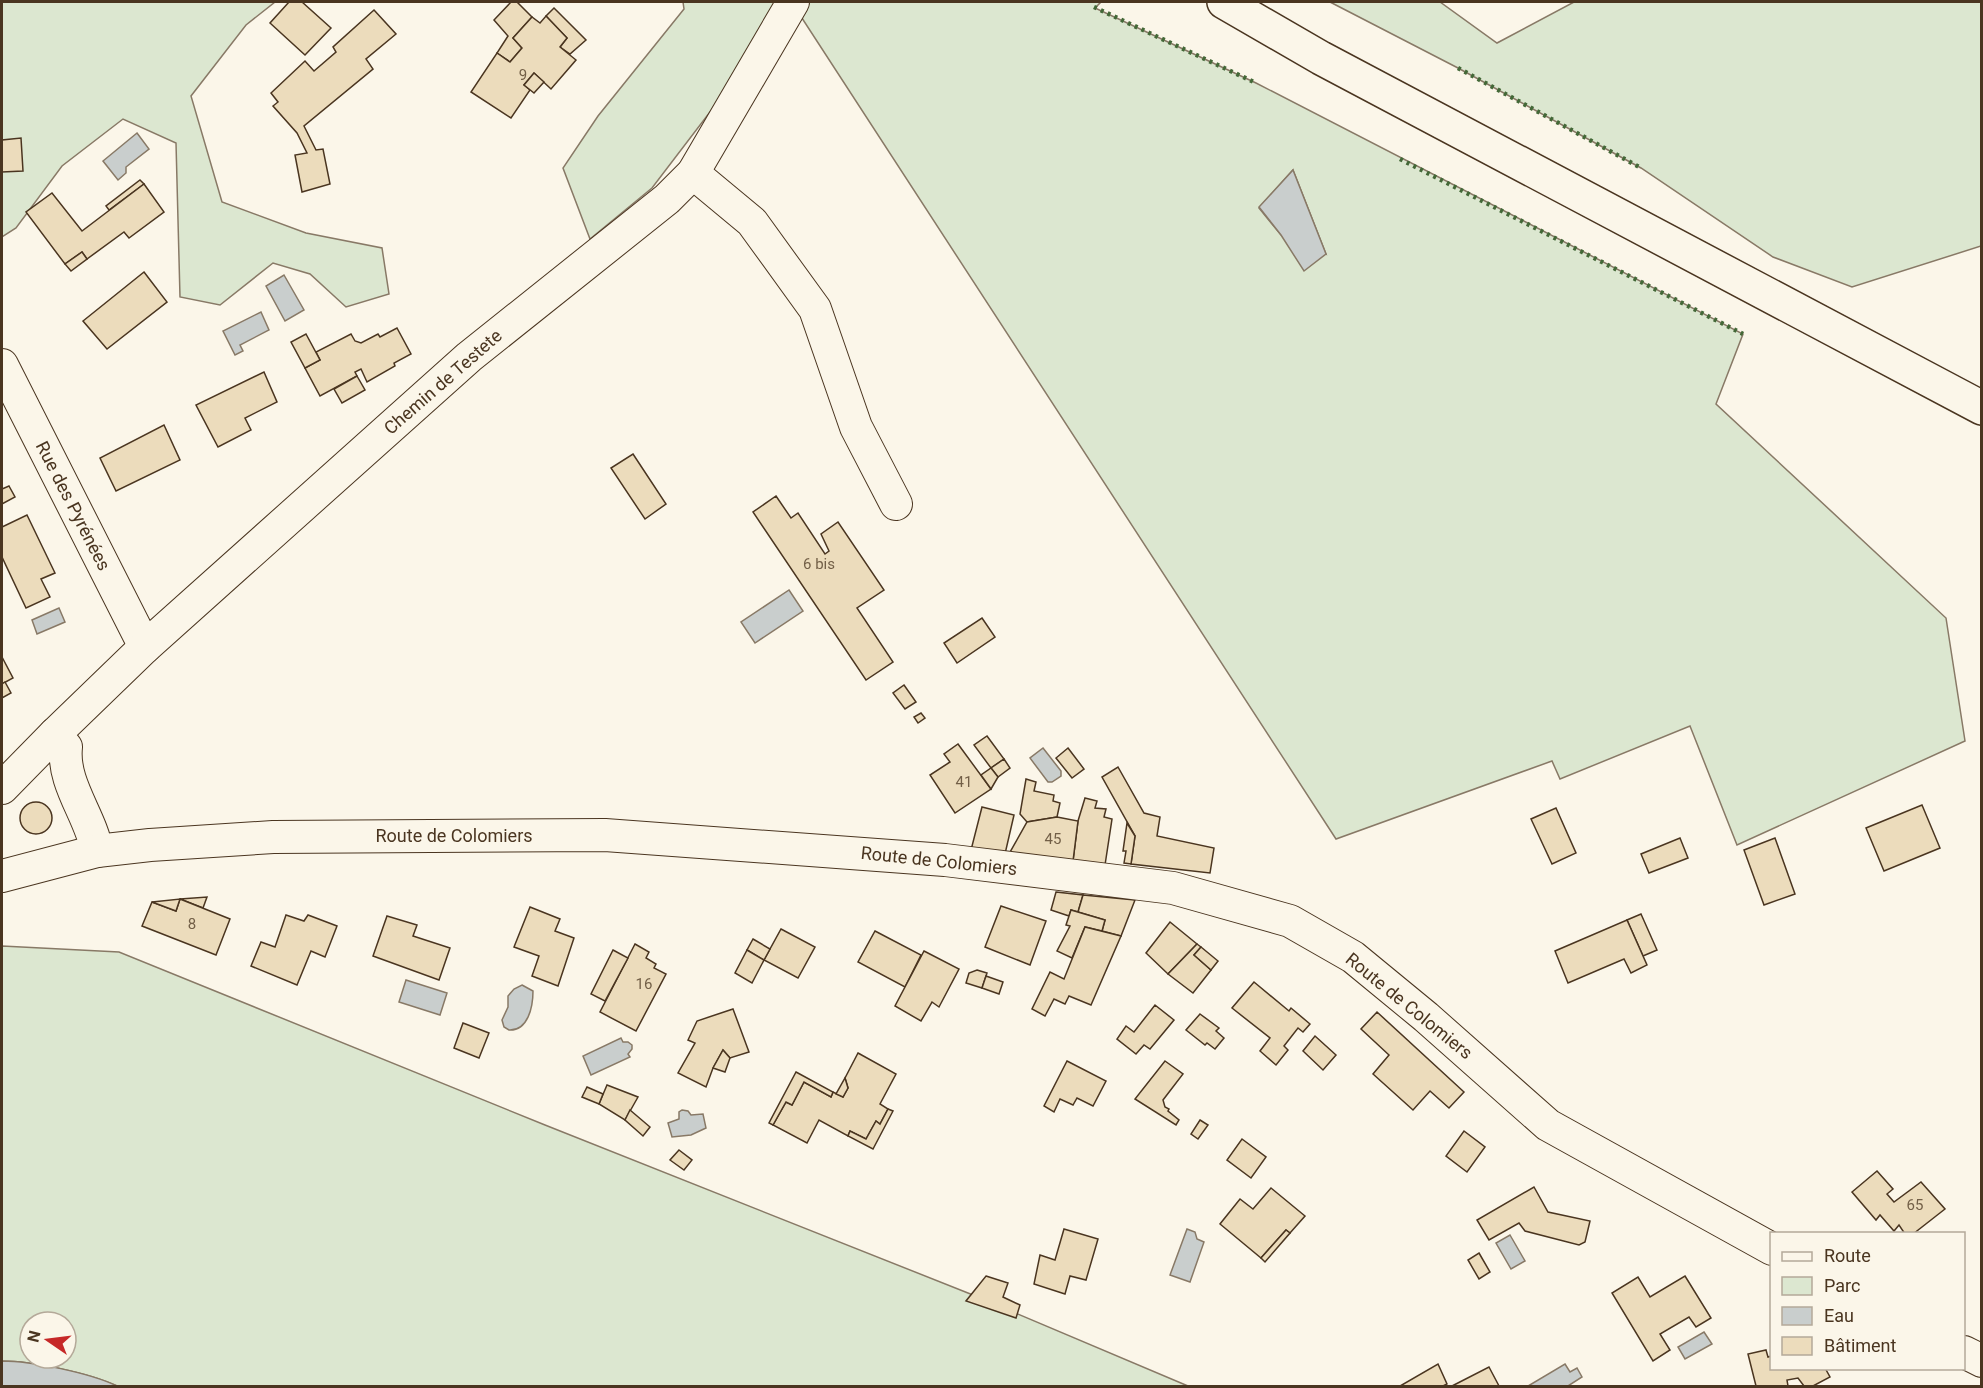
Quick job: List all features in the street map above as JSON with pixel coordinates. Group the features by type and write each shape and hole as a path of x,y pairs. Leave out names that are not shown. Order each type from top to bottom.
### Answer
{"main road":[{"path":"1224,2 1321,58 1982,408"}],"street":[{"name":"Chemin de Testete","path":"2,788 145,647 469,357 667,199 693,173 793,2"},
{"path":"693,173 752,222 815,309 856,427 896,504"},
{"name":"Rue des Pyrénées","path":"2,365 145,647"},
{"path":"55,734 66,747 67,768 95,840 97,851"},
{"name":"Route de Colomiers","path":"2,876 97,851 150,845 273,837 605,835 945,860 1173,888 1290,921 1353,957 1426,1017 1548,1125 1770,1247"},
{"path":"1965,1353 1982,1362"}],"green space":[{"path":"2,2 275,2 246,25 191,96 222,202 306,233 382,248 389,294 346,307 310,274 273,263 220,305 180,297 176,143 123,119 62,166 16,228 2,237"},
{"path":"683,2 794,2 652,188 590,239 563,168 598,116 684,9"},
{"path":"806,2 1101,2 1095,8 1256,83 1743,334 1716,404 1946,618 1965,741 1737,845 1690,726 1560,779 1552,761 1336,839 798,12","holes":["1293,170 1326,254 1281,235 1259,208"]},
{"path":"1330,2 1440,2 1497,43 1574,2 1981,2 1981,246 1852,287 1773,257 1641,168 1458,68"},
{"path":"2,946 119,952 973,1295 1188,1386 117,1386 65,1370 78,1370 78,1310 18,1310 18,1362 2,1361"}],"water":[{"path":"137,133 149,149 126,167 126,173 118,180 103,161"},
{"path":"1293,170 1326,254 1304,271 1281,235 1259,207"},
{"path":"284,275 304,310 285,321 266,286"},
{"path":"261,312 269,330 240,345 243,351 235,355 223,331"},
{"path":"789,590 803,611 755,643 741,622"},
{"path":"59,608 65,622 37,634 32,620"},
{"path":"1043,748 1061,771 1061,776 1052,782 1048,782 1030,758"},
{"path":"406,980 447,993 440,1015 399,1002"},
{"path":"522,985 533,991 530,1011 521,1027 509,1030 504,1027 502,1020 508,1007 508,996"},
{"path":"621,1038 623,1042 632,1045 628,1054 630,1057 591,1075 583,1056"},
{"path":"688,1111 691,1115 703,1114 706,1128 691,1135 672,1137 668,1123 679,1119 679,1112"},
{"path":"1187,1229 1195,1232 1197,1239 1204,1242 1190,1282 1170,1275"},
{"path":"1510,1235 1525,1261 1511,1269 1496,1243"},
{"path":"1704,1332 1712,1344 1685,1359 1678,1347"},
{"path":"2,1361 18,1362 18,1370 65,1370 117,1386 2,1386"},
{"path":"1565,1364 1570,1372 1577,1368 1582,1377 1568,1386 1528,1386"}],"building":[{"path":"289,2 302,2 331,28 305,55 270,23"},
{"path":"511,2 517,2 532,17 513,38 522,48 510,62 497,53 508,36 494,20"},
{"path":"554,8 586,40 570,54 560,47 567,38 546,16"},
{"path":"374,10 396,34 366,59 373,69 304,126 316,150 323,149 330,184 302,192 295,155 307,153 297,133 273,106 278,102 271,93 305,61 314,71 336,52 333,47"},
{"path":"546,16 567,38 560,47 576,60 551,89 534,73 524,85 530,90 511,118 471,92 497,53 510,62 522,48 513,38 532,17 540,23"},
{"path":"534,73 544,82 534,93 524,85"},
{"path":"21,138 23,171 2,172 2,140"},
{"path":"140,180 144,184 109,210 106,206"},
{"path":"144,184 164,212 129,238 124,232 87,259 82,252 65,264 26,212 52,193 82,231"},
{"path":"82,252 87,259 71,271 65,264"},
{"path":"144,272 167,302 107,349 83,321"},
{"path":"397,328 411,354 367,382 361,369 355,372 357,376 320,396 305,368 320,360 316,352 351,334 355,341 361,343"},
{"path":"306,334 320,360 305,368 291,342"},
{"path":"264,372 277,402 245,418 251,430 218,447 196,405"},
{"path":"357,376 365,390 342,403 334,389"},
{"path":"164,425 180,460 116,491 100,458"},
{"path":"633,454 666,504 645,519 611,468"},
{"path":"9,486 15,497 2,504 2,489"},
{"path":"776,496 791,518 798,513 825,554 829,551 821,534 838,522 884,590 857,608 893,662 866,680 753,512"},
{"path":"27,515 55,573 41,579 50,597 26,608 2,557 2,527"},
{"path":"982,618 995,637 957,663 944,643"},
{"path":"2,657 13,678 2,684"},
{"path":"5,682 11,693 2,698 2,684"},
{"path":"904,685 916,702 905,709 893,693"},
{"path":"921,713 925,718 918,723 914,717"},
{"path":"987,736 1004,759 991,768 974,745"},
{"path":"958,744 991,789 955,813 930,775 950,762 944,754"},
{"path":"1068,748 1084,769 1072,778 1056,758"},
{"path":"1004,759 1010,768 998,777 991,768"},
{"path":"1118,767 1144,813 1160,817 1157,836 1214,848 1210,873 1131,864 1135,836 1102,777"},
{"path":"991,768 998,777 991,789 981,775"},
{"path":"1026,779 1036,782 1034,791 1054,795 1053,801 1060,803 1057,817 1027,822 1020,814"},
{"path":"1085,798 1097,801 1095,808 1106,809 1104,817 1112,819 1105,865 1073,861 1078,821"},
{"path":"36,802 48,806 52,818 48,830 36,834 24,830 20,818 24,806"},
{"path":"1922,805 1940,848 1884,871 1866,828"},
{"path":"982,807 1014,815 1005,854 971,850"},
{"path":"1556,808 1576,853 1552,864 1531,819"},
{"path":"1057,817 1078,821 1073,861 1009,854 1027,822"},
{"path":"1127,823 1135,836 1131,864 1124,863 1126,851 1123,851"},
{"path":"1680,838 1688,858 1649,873 1641,854"},
{"path":"1775,838 1795,894 1764,905 1744,850"},
{"path":"1056,892 1083,895 1078,912 1071,910 1069,916 1051,910"},
{"path":"1083,895 1135,900 1121,936 1102,931 1105,920 1078,912"},
{"path":"207,897 203,908 180,899"},
{"path":"180,899 230,919 216,955 142,926 152,902 176,911"},
{"path":"180,899 176,911 152,902"},
{"path":"1001,906 1046,921 1030,965 985,947"},
{"path":"530,907 560,919 555,931 574,938 558,986 532,976 539,956 514,947"},
{"path":"1071,910 1105,920 1102,931 1085,927 1072,958 1057,951 1070,926 1066,925"},
{"path":"1641,914 1657,950 1643,956 1627,920"},
{"path":"286,915 304,921 308,915 337,926 325,957 311,951 297,985 251,966 261,942 275,947"},
{"path":"387,916 417,925 413,936 450,948 439,980 373,956"},
{"path":"1627,920 1647,965 1631,973 1624,959 1568,983 1555,951"},
{"path":"1170,922 1197,944 1168,974 1146,953"},
{"path":"1085,927 1121,936 1091,1005 1069,996 1065,1004 1054,999 1045,1016 1032,1009 1050,972 1064,979"},
{"path":"781,929 815,947 798,978 764,960"},
{"path":"875,931 921,955 905,987 858,962"},
{"path":"753,939 770,949 764,960 747,950"},
{"path":"635,944 649,952 646,958 656,964 654,968 666,974 636,1031 600,1012"},
{"path":"1197,944 1201,947 1194,955 1211,970 1193,993 1168,974"},
{"path":"1201,947 1218,961 1211,970 1194,955"},
{"path":"613,950 628,958 605,1001 591,994"},
{"path":"747,950 764,960 752,983 735,973"},
{"path":"924,951 959,969 939,1007 932,1002 921,1021 895,1006"},
{"path":"977,970 987,973 982,988 966,983 969,973"},
{"path":"986,976 1003,982 999,994 982,988"},
{"path":"1254,982 1289,1011 1291,1008 1310,1024 1303,1032 1298,1028 1284,1046 1288,1050 1276,1065 1260,1051 1270,1038 1232,1008"},
{"path":"1155,1005 1174,1020 1150,1049 1144,1045 1136,1054 1117,1039 1126,1026 1134,1032"},
{"path":"733,1009 749,1052 730,1058 723,1050 706,1087 678,1073 695,1043 688,1040 697,1021"},
{"path":"1377,1012 1464,1092 1449,1108 1430,1091 1413,1110 1373,1074 1389,1055 1361,1029"},
{"path":"1200,1014 1219,1028 1216,1031 1224,1038 1215,1049 1207,1043 1205,1045 1186,1030"},
{"path":"463,1023 489,1033 479,1058 454,1048"},
{"path":"1315,1036 1336,1055 1323,1070 1303,1051"},
{"path":"723,1050 730,1058 725,1072 713,1068"},
{"path":"858,1053 896,1074 880,1104 888,1109 880,1124 876,1121 866,1139 850,1131 848,1136 819,1120 807,1143 773,1125 786,1102 792,1105 804,1082 831,1097 833,1092 843,1097 848,1088 845,1078"},
{"path":"1067,1061 1106,1081 1093,1106 1077,1098 1073,1105 1060,1099 1054,1112 1044,1106"},
{"path":"1165,1061 1183,1074 1163,1100 1168,1111 1179,1120 1176,1125 1135,1099"},
{"path":"796,1072 833,1092 831,1097 804,1082 792,1105 786,1102 773,1125 769,1123"},
{"path":"845,1078 848,1088 843,1097 836,1094"},
{"path":"607,1085 638,1097 625,1120 599,1104"},
{"path":"587,1087 603,1094 599,1104 582,1097"},
{"path":"888,1109 893,1111 873,1149 848,1136 850,1131 866,1139 876,1121 880,1124"},
{"path":"630,1110 650,1127 643,1136 625,1120"},
{"path":"1200,1120 1208,1125 1198,1139 1191,1134"},
{"path":"1464,1131 1485,1147 1467,1172 1446,1156"},
{"path":"1242,1139 1266,1157 1251,1178 1227,1160"},
{"path":"679,1150 692,1160 684,1170 670,1160"},
{"path":"1877,1171 1893,1189 1887,1194 1894,1202 1921,1182 1945,1209 1916,1232 1904,1232 1899,1225 1894,1231 1880,1215 1876,1220 1852,1192"},
{"path":"1534,1187 1548,1212 1590,1221 1585,1242 1579,1245 1525,1231 1519,1223 1489,1240 1477,1220"},
{"path":"1271,1188 1305,1216 1290,1233 1286,1230 1261,1258 1220,1224 1240,1199 1253,1209"},
{"path":"1064,1229 1098,1239 1086,1280 1070,1276 1065,1294 1034,1284 1040,1255 1055,1260"},
{"path":"1286,1230 1290,1233 1265,1262 1261,1258"},
{"path":"1479,1253 1490,1272 1479,1279 1468,1260"},
{"path":"986,1276 1008,1283 1003,1297 1020,1305 1016,1318 966,1301"},
{"path":"1685,1276 1711,1318 1696,1327 1689,1317 1660,1334 1670,1350 1653,1361 1612,1293 1638,1277 1650,1297"},
{"path":"1766,1350 1768,1357 1770,1356 1770,1370 1826,1370 1830,1377 1813,1386 1804,1386 1798,1378 1787,1380 1788,1386 1756,1386 1748,1354"},
{"path":"1438,1364 1447,1384 1443,1386 1400,1386"},
{"path":"1489,1367 1499,1386 1452,1386"}],"hedge":[{"path":"1094,7 1256,83"},
{"path":"1458,68 1641,168"},
{"path":"1400,159 1743,334"}]}
